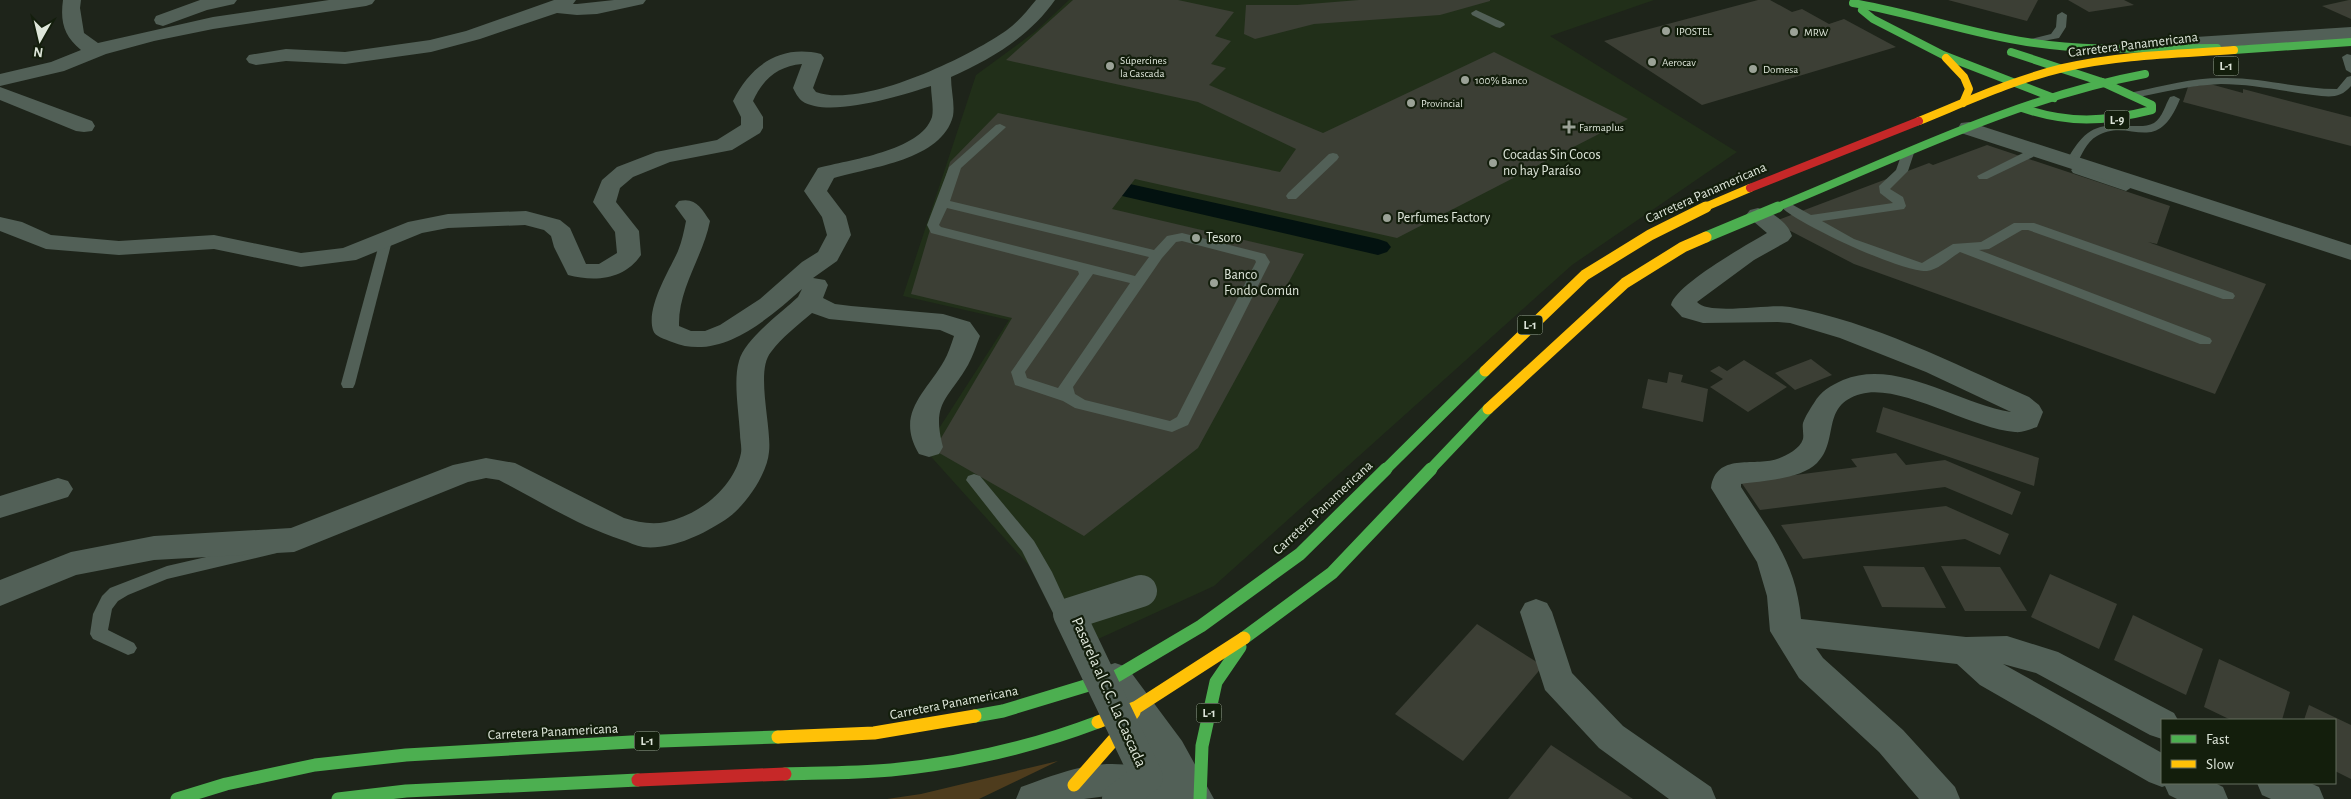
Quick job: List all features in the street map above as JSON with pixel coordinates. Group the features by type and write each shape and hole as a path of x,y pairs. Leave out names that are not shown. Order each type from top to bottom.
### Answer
{"main road":[{"name":"L-9","path":"1849,2 1882,6 1945,24 2028,42 2094,47 2249,48"},
{"name":"L-9","path":"1849,2 2063,68 2134,95 2152,105 2152,110 2113,121 2098,122 2057,118 2022,108"},
{"path":"1849,2 1873,19 1943,55 2054,98"},
{"name":"L-9","path":"1927,26 1945,24"},
{"path":"1927,26 1923,31 1923,38 1929,48"},
{"name":"L-9","path":"2028,42 2076,66 2102,82"},
{"name":"Carretera Panamericana","path":"177,799 226,784 315,765 406,755 631,742 874,733 1132,692 1201,626 1300,554 1533,323 1585,275 1650,235 1712,204 1963,103 2063,68 2136,57 2351,42"},
{"path":"1943,55 1964,77 1969,89 1963,103"},
{"name":"Carretera Panamericana","path":"338,799 406,791 906,768 1007,750 1066,735 1132,692 1246,637 1332,573 1504,392 1625,282 1683,246 1908,153 1977,131 2022,108 2102,82 2158,71"},
{"path":"1159,664 1169,652 1201,626"},
{"name":"L-1","path":"1198,799 1202,746 1216,682 1246,637"},
{"path":"1074,785 1116,737 1132,692"}],"street":[{"path":"72,0 70,8 75,35 88,46 98,50 213,23 366,0"},
{"path":"0,80 57,67 182,12 228,0"},
{"path":"256,59 286,55 345,58 431,46 473,35 562,3 573,11 593,10 637,0"},
{"path":"0,224 14,227 46,242 119,248 214,242 301,260 347,255 387,237 416,227 448,221 526,218 552,225 562,233 566,247 577,270 590,274 607,272 629,255 628,231 604,202 610,185 625,172 664,157 724,145 752,128 752,117 743,101 749,86 763,70 797,56 814,58 803,88 810,97 828,102 862,99 908,87 940,75 1016,32 1046,0"},
{"path":"2094,47 2351,33"},
{"path":"0,593 71,564 154,548 294,540 463,472 486,468 505,470 614,526 643,535 667,534 700,522 726,505 743,482 755,453 751,386 752,361 760,346 809,301 839,235 834,216 815,191 826,173 884,159 903,152 930,137 942,117 939,90 940,75"},
{"path":"0,93 84,126"},
{"path":"1977,131 2351,253"},
{"path":"687,206 698,221 696,236 690,254 671,290 664,318 666,330 688,340 708,339 728,331 769,305 811,267 828,256"},
{"path":"1758,215 1778,229 1780,236 1745,255 1685,299 1684,305 1687,310 1702,316 1760,312 1788,314 1839,328 1938,366 2019,404 2029,412 2027,420 2017,423 1999,420 1893,384 1857,385 1836,394 1825,408 1817,424 1817,439 1807,456 1781,469 1734,474 1728,479 1726,488 1772,560 1783,596 1786,631 1811,668 1891,742 1942,799"},
{"path":"809,301 829,311 916,318 943,322 961,328 967,336 959,358 932,392 924,415 924,429 930,447"},
{"path":"0,507 58,489"},
{"name":"Pasarela al C.C. La Cascada","path":"1118,799 1147,777 1070,614 1141,591"},
{"path":"1536,612 1557,680 1611,737 1698,799"},
{"path":"1786,631 1966,651 2007,650 2046,662 2161,723"},
{"path":"1966,651 1992,675 2161,770"},
{"path":"1132,692 1198,799"},
{"path":"1034,799 1074,785 1104,779 1132,781 1186,799"},
{"path":"2184,784 2210,799"},
{"path":"2276,784 2306,799"}],"lane":[{"path":"1476,13 1500,25"},
{"path":"2028,42 2047,40 2055,36 2061,27 2062,15"},
{"path":"2345,57 2351,70"},
{"path":"2134,95 2193,83 2223,81 2317,92 2340,92 2351,80"},
{"path":"2072,162 2086,139 2096,131 2140,130 2161,124 2170,115 2174,99"},
{"path":"1000,127 956,167 934,225 936,230 1138,281"},
{"path":"1977,131 1990,141 2126,187"},
{"path":"1807,218 1900,206 1899,200 1884,190 1885,186 1902,171 1908,153"},
{"path":"1984,176 2029,154"},
{"path":"1292,196 1333,157"},
{"path":"943,204 1157,255"},
{"path":"1784,204 1849,242 1921,268 1928,267 1958,247 1984,246 2020,226 2028,226 2228,296"},
{"path":"348,384 387,237"},
{"path":"1068,397 1065,387 1138,281 1157,255 1172,239 1182,237 1260,257 1263,262 1182,421 1172,427 1080,404 1068,397 1020,381 1018,372 1086,274 1084,268"},
{"path":"1958,247 2205,341"},
{"path":"974,480 1028,546 1043,572 1065,620 1132,692"},
{"path":"128,648 99,634 99,617 113,595 152,576 203,562 248,556 294,540"}],"shaded area":[{"path":"1069,0 1654,0 1550,36 1737,152 1572,265 1214,586 1096,640 925,450 1009,320 903,296 976,75 1036,31"},
{"path":"1058,761 979,799 887,799 921,794"}],"building":[{"path":"1073,0 1178,0 1234,12 1215,36 1231,41 1211,64 1226,68 1209,85 1323,133 1494,52 1628,119 1397,238 1135,179 1112,209 1304,254 1198,448 1084,536 934,450 1012,318 911,294 950,162 998,113 1280,172 1296,149 1198,102 1006,60"},
{"path":"1359,0 1490,1 1440,15 1314,24 1255,39 1244,34 1246,5 1297,5"},
{"path":"1758,0 1770,0 1792,12 1802,9 1829,24 1844,19 1896,47 1702,105 1604,41"},
{"path":"1948,0 2038,0 2027,21"},
{"path":"2068,0 2124,0 2134,5 2089,12"},
{"path":"2351,0 2351,19 2322,6"},
{"path":"2210,84 2243,93 2243,89 2351,117 2351,146 2183,102 2188,87"},
{"path":"1987,145 2170,206 2157,244 2148,242 2266,284 2215,394 1854,264 1773,222 1929,163 1933,165"},
{"path":"1811,359 1832,375 1795,390 1775,373"},
{"path":"1744,360 1787,387 1748,412 1710,387 1723,379 1710,371 1719,366 1727,371"},
{"path":"1669,372 1683,375 1681,382 1708,389 1703,422 1642,408 1648,379 1667,383"},
{"path":"1883,407 2039,458 2034,486 1876,432"},
{"path":"1896,453 1906,465 1945,460 2021,492 2012,515 1945,487 1760,510 1741,482 1857,467 1851,459"},
{"path":"1946,506 2009,534 2000,555 1965,539 1803,559 1781,525"},
{"path":"1863,566 1924,567 1946,608 1882,607"},
{"path":"1941,566 2000,567 2027,611 1965,611"},
{"path":"2050,574 2117,604 2099,649 2031,617"},
{"path":"2133,615 2203,649 2186,695 2114,660"},
{"path":"1477,624 1543,666 1463,761 1395,714"},
{"path":"2219,659 2290,692 2282,719 2229,719 2204,707"},
{"path":"2309,705 2351,725 2351,779 2336,772 2336,719 2304,719"},
{"path":"1551,745 1633,799 1508,799"}],"waterway":[{"path":"1130,191 1378,247"}],"traffic: fast":[{"path":"1853,3 1897,11 2005,38 2051,45 2122,49 2217,48"},
{"path":"1862,10 1873,19 1943,55 2054,98"},
{"path":"2234,50 2351,42"},
{"path":"2011,52 2102,82"},
{"path":"1706,237 1988,120 2102,82 2145,74"},
{"path":"2022,108 2056,118 2087,121 2118,118 2152,110 2152,105 2102,82"},
{"path":"975,716 1003,711 1115,677 1201,626 1300,554 1485,371"},
{"path":"1244,638 1332,573 1488,409"},
{"path":"1200,799 1202,746 1216,682 1240,647"},
{"path":"785,774 861,772 931,765 1028,745 1098,722"},
{"path":"177,799 226,784 315,765 406,755 631,742 778,737"},
{"path":"338,799 406,791 638,780"}],"traffic: slow":[{"path":"1919,121 2008,85 2063,68 2105,60 2234,50"},
{"path":"1946,58 1964,77 1969,89 1963,103"},
{"path":"1485,371 1585,275 1650,235 1712,204 1750,188"},
{"path":"1488,409 1625,283 1683,247 1706,237"},
{"path":"1098,722 1137,707 1244,638"},
{"path":"1074,785 1116,737 1134,712"},
{"path":"778,737 874,733 975,716"}],"traffic: jam":[{"path":"1750,188 1919,121"},
{"path":"638,780 785,774"}],"place":[{"name":"IPOSTEL","path":"1666,31"},
{"name":"MRW","path":"1794,32"},
{"name":"Aerocav","path":"1652,62"},
{"name":"Súpercines la Cascada","path":"1110,66"},
{"name":"Domesa","path":"1753,69"},
{"name":"100% Banco","path":"1465,80"},
{"name":"Provincial","path":"1411,103"},
{"name":"Farmaplus","path":"1569,127"},
{"name":"Cocadas Sin Cocos no hay Paraíso","path":"1493,163"},
{"name":"Perfumes Factory","path":"1387,218"},
{"name":"Tesoro","path":"1196,238"},
{"name":"Banco Fondo Común","path":"1214,283"}]}
